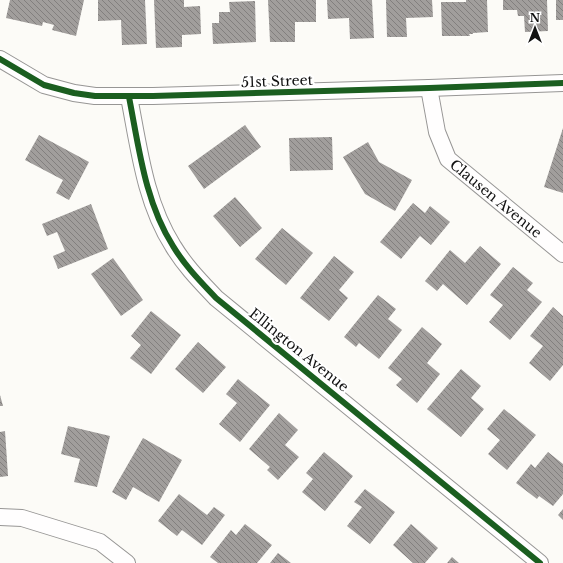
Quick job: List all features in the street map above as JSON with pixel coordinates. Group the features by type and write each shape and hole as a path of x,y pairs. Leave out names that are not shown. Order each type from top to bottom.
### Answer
{"street":[{"name":"51st Street","path":"0,59 44,86 95,96 129,97 563,83"},
{"name":"Clausen Avenue","path":"429,88 437,132 448,159 563,254"},
{"name":"Ellington Avenue","path":"129,97 145,180 156,212 173,246 193,274 216,298 540,563"},
{"path":"0,517 22,518 100,542 127,563"}],"building":[{"path":"10,0 84,0 76,36 52,30 54,25 43,22 42,26 6,18"},
{"path":"98,0 145,0 147,44 122,45 121,20 98,21"},
{"path":"154,0 184,0 184,7 200,6 201,34 182,35 182,47 156,48"},
{"path":"268,0 316,0 316,22 295,22 295,42 270,42"},
{"path":"327,0 372,0 374,38 350,39 349,18 328,19"},
{"path":"386,0 432,0 433,17 406,18 407,37 387,37"},
{"path":"466,0 487,0 488,32 473,33 469,34 470,36 442,36 441,2 466,2"},
{"path":"503,0 547,0 548,31 525,32 524,16 518,16 517,10 503,10"},
{"path":"556,0 563,0 563,20 556,20"},
{"path":"255,1 256,42 213,44 212,23 219,23 219,12 230,12 229,2"},
{"path":"245,125 261,147 204,189 188,166"},
{"path":"563,128 563,193 544,187"},
{"path":"39,135 89,162 69,200 56,193 63,180 25,160"},
{"path":"332,137 333,170 290,171 289,138"},
{"path":"368,142 379,162 412,180 395,211 365,194 343,157"},
{"path":"235,197 262,228 240,247 213,216"},
{"path":"413,203 425,213 430,206 450,222 431,245 420,236 401,259 380,242"},
{"path":"91,204 108,249 58,269 53,256 65,251 57,232 47,236 42,224"},
{"path":"282,228 313,253 286,285 255,259"},
{"path":"480,246 501,264 467,305 443,284 437,291 425,281 450,250 465,263"},
{"path":"334,256 354,272 339,290 348,298 329,321 300,298"},
{"path":"113,258 143,300 121,316 91,274"},
{"path":"513,267 533,283 527,290 542,302 510,340 489,322 503,305 490,295"},
{"path":"378,295 396,309 388,319 402,330 379,359 359,343 356,347 344,337"},
{"path":"553,307 563,316 563,365 550,381 529,363 543,346 530,336"},
{"path":"151,311 181,335 151,374 130,358 141,345 131,336"},
{"path":"422,327 442,344 427,363 440,374 417,403 396,385 402,379 388,368"},
{"path":"198,342 226,367 203,393 175,369"},
{"path":"461,369 481,386 471,398 484,409 461,437 427,409"},
{"path":"238,379 270,405 240,442 219,424 237,403 226,394"},
{"path":"0,395 3,406 0,406"},
{"path":"504,409 536,435 507,470 488,454 500,440 487,429"},
{"path":"279,413 298,430 285,445 299,457 278,480 267,470 270,467 249,449"},
{"path":"68,426 110,436 97,487 74,482 80,459 61,454"},
{"path":"5,431 8,476 0,477 0,432"},
{"path":"143,438 182,460 159,502 133,487 126,500 112,492"},
{"path":"324,452 353,476 325,511 302,492 313,479 306,473"},
{"path":"548,452 563,464 563,494 553,506 539,496 537,499 516,483 531,464 535,468"},
{"path":"365,489 395,512 370,544 347,526 362,507 354,502"},
{"path":"179,494 207,515 214,507 225,515 202,545 182,530 177,536 158,521"},
{"path":"563,509 563,520 558,515"},
{"path":"245,524 272,545 257,563 218,563 210,557 231,530 236,535"},
{"path":"411,524 438,548 425,563 413,563 393,545"},
{"path":"278,553 291,563 270,563"},
{"path":"452,557 459,563 447,563"}],"cycle path":[{"path":"0,59 44,85 74,93 95,96 153,96 563,83"},
{"path":"129,97 149,193 163,229 193,274 216,298 540,563"}]}
